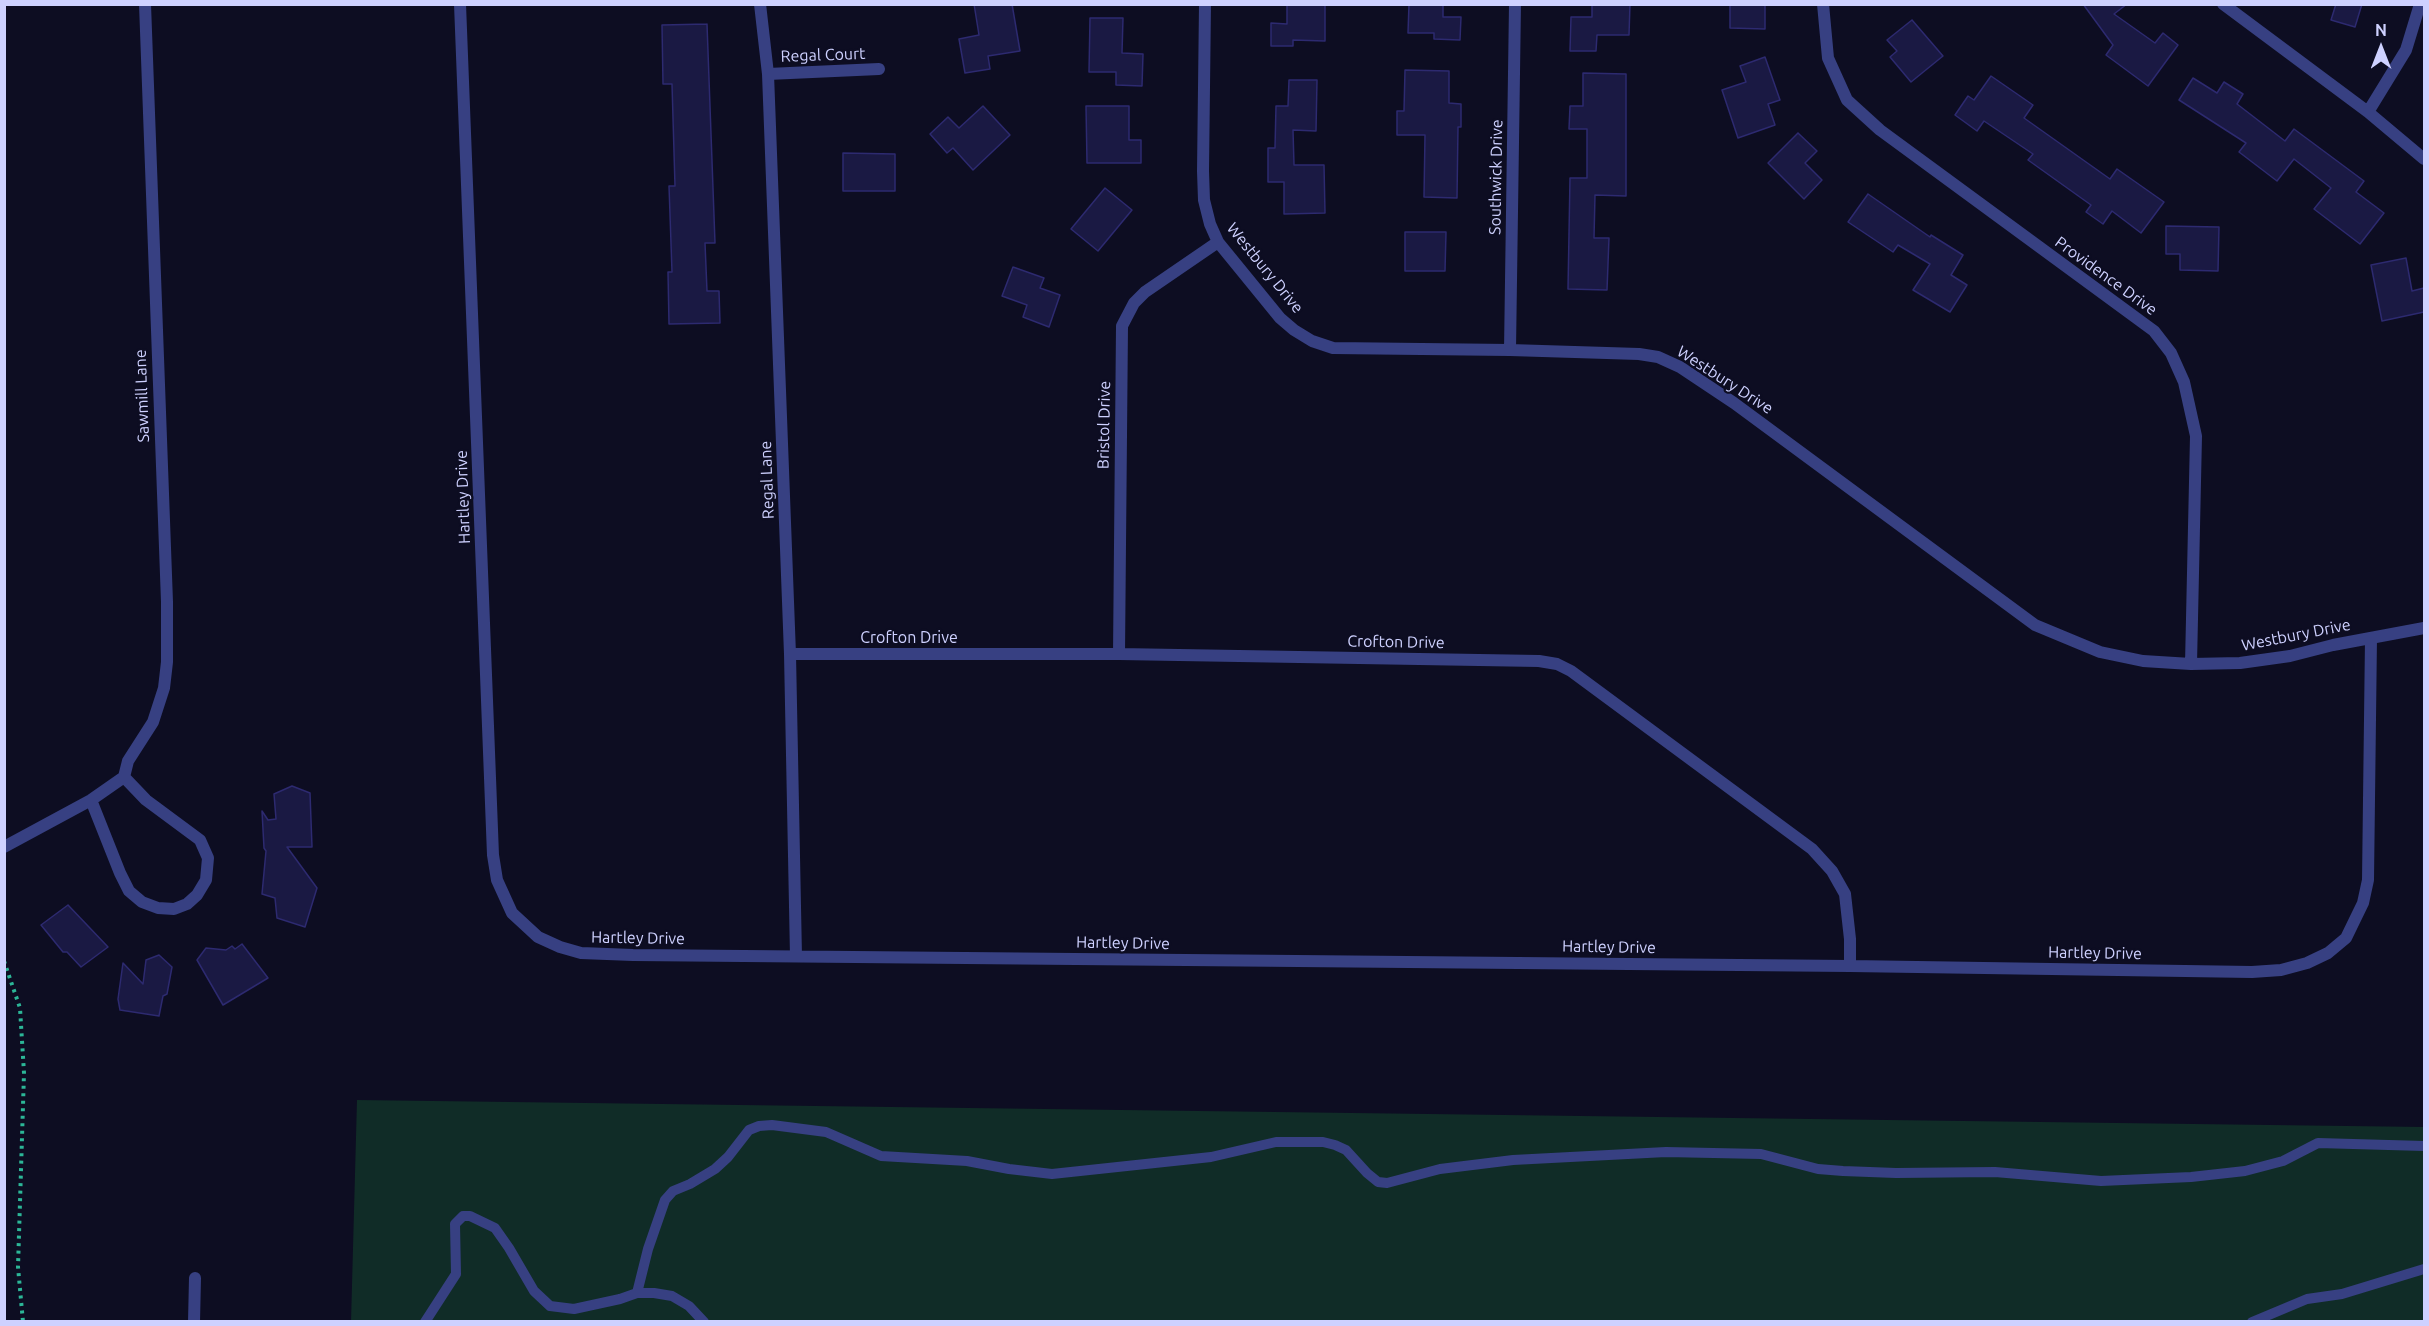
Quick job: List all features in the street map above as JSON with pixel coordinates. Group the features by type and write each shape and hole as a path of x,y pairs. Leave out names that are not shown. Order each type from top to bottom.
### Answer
{"street":[{"name":"Sawmill Lane","path":"124,777 128,761 153,722 165,688 168,662 168,602 145,4"},
{"name":"Hartley Drive","path":"460,4 493,855 497,880 512,913 538,937 560,947 581,952 633,955 2252,972 2281,970 2307,963 2328,952 2346,938 2357,920 2363,903 2368,880 2371,638"},
{"name":"Regal Lane","path":"760,4 768,74 790,654 796,956"},
{"name":"Westbury Drive","path":"1205,4 1204,200 1210,224 1218,242 1280,318 1312,341 1333,348 1510,350 1639,354 1658,357 1680,367 1734,403 2035,625 2100,652 2143,660 2191,664 2240,663 2290,657 2333,645 2424,628"},
{"name":"Southwick Drive","path":"1510,350 1515,4"},
{"name":"Providence Drive","path":"1824,4 1828,58 1847,100 1880,130 2154,331 2171,353 2184,382 2196,436 2191,664"},
{"path":"2223,4 2368,112 2424,159"},
{"path":"2368,112 2406,50 2420,4"},
{"name":"Regal Court","path":"768,74 879,69"},
{"name":"Bristol Drive","path":"1119,654 1122,326 1134,303 1145,292 1218,242"},
{"name":"Crofton Drive","path":"790,654 1119,654 1539,661 1557,664 1571,671 1812,849 1832,871 1845,894 1850,939 1850,966"},
{"path":"4,847 91,800 124,777 146,800 200,840 208,858 206,880 197,895 187,904 174,909 158,908 142,902 129,891 91,800"},
{"path":"194,1322 195,1278"}],"lane":[{"path":"637,1293 664,1200 673,1191 690,1184 714,1169 728,1157 749,1130 759,1126 772,1125 826,1132 881,1156 967,1161 1018,1171 1052,1174 1211,1157 1276,1142 1323,1142 1346,1150 1378,1182 1387,1183 1440,1169 1513,1160 1666,1152 1761,1154 1818,1169 1843,1171 1995,1172 2101,1181 2191,1178 2267,1166 2318,1143 2424,1146"},
{"path":"425,1322 456,1274 454,1231 455,1224 463,1216 470,1216 495,1228 534,1291 550,1306 574,1309 637,1293 654,1293 672,1296 689,1306 704,1322"},
{"path":"2252,1322 2307,1299 2342,1294 2424,1269"}],"path":[{"path":"4,961 20,1008 24,1073 18,1267 23,1322"}],"green space":[{"path":"357,1100 2424,1127 2424,1321 351,1322"}],"building":[{"path":"974,4 1012,4 1020,51 988,56 990,69 965,73 959,39 979,35"},
{"path":"1287,4 1325,4 1325,41 1293,40 1293,46 1271,46 1271,23 1287,24"},
{"path":"1409,4 1443,4 1443,17 1461,17 1460,40 1434,39 1434,33 1408,33"},
{"path":"1592,4 1630,4 1629,35 1597,35 1596,51 1570,51 1571,17 1592,17"},
{"path":"1730,4 1765,4 1765,29 1730,28"},
{"path":"2083,4 2127,4 2114,14 2155,43 2163,33 2178,45 2148,86 2106,55 2113,45"},
{"path":"2336,4 2362,4 2355,27 2331,20"},
{"path":"1090,18 1123,18 1122,53 1143,54 1142,86 1116,85 1116,72 1089,72"},
{"path":"1912,20 1943,56 1911,82 1890,57 1897,51 1887,40"},
{"path":"707,24 715,243 705,243 707,291 719,291 720,323 669,324 668,272 672,272 669,186 675,186 672,84 663,84 662,25"},
{"path":"1765,57 1780,100 1768,104 1775,125 1738,138 1722,90 1746,82 1740,66"},
{"path":"1405,70 1449,71 1449,103 1461,104 1461,127 1458,127 1457,198 1424,197 1425,135 1397,135 1397,111 1404,111"},
{"path":"1583,73 1626,74 1626,196 1595,195 1594,238 1609,238 1607,290 1568,289 1570,178 1587,178 1587,129 1569,129 1570,106 1583,106"},
{"path":"1991,76 2033,105 2024,118 2110,179 2117,169 2164,202 2141,233 2112,211 2103,224 2086,212 2091,205 2028,160 2033,154 1984,121 1977,131 1955,115 1968,96 1974,100"},
{"path":"2193,78 2217,93 2224,82 2243,94 2237,104 2285,141 2294,129 2364,181 2356,192 2384,213 2360,244 2314,209 2331,188 2294,159 2277,181 2239,152 2246,143 2179,100"},
{"path":"1289,80 1317,80 1316,131 1293,130 1294,165 1324,165 1325,213 1284,214 1284,182 1268,182 1268,148 1275,148 1276,106 1288,106"},
{"path":"983,106 1010,135 973,170 953,148 947,153 930,134 948,117 959,128"},
{"path":"1086,106 1129,106 1129,140 1141,140 1141,163 1087,163"},
{"path":"1798,133 1817,151 1805,163 1822,180 1804,199 1768,163"},
{"path":"843,153 895,154 895,191 843,191"},
{"path":"1105,188 1132,210 1098,251 1071,229"},
{"path":"1868,194 1930,237 1931,235 1963,255 1951,275 1967,285 1950,312 1913,290 1930,264 1898,245 1893,252 1848,222"},
{"path":"2166,226 2219,227 2218,271 2180,270 2180,254 2166,254"},
{"path":"1405,232 1446,232 1445,271 1405,271"},
{"path":"2406,258 2412,291 2424,288 2424,312 2382,321 2371,265"},
{"path":"1013,267 1044,278 1040,288 1060,295 1049,327 1023,317 1027,305 1002,296"},
{"path":"292,786 310,793 312,847 287,847 317,888 305,927 277,918 275,898 262,894 266,851 262,811 268,820 276,819 274,794"},
{"path":"68,905 108,947 81,967 67,952 63,952 41,925"},
{"path":"242,944 268,978 223,1005 197,960 206,948 226,950 232,946 235,949"},
{"path":"159,955 172,967 167,994 163,996 159,1016 120,1010 118,999 123,963 143,984 146,960"}]}
